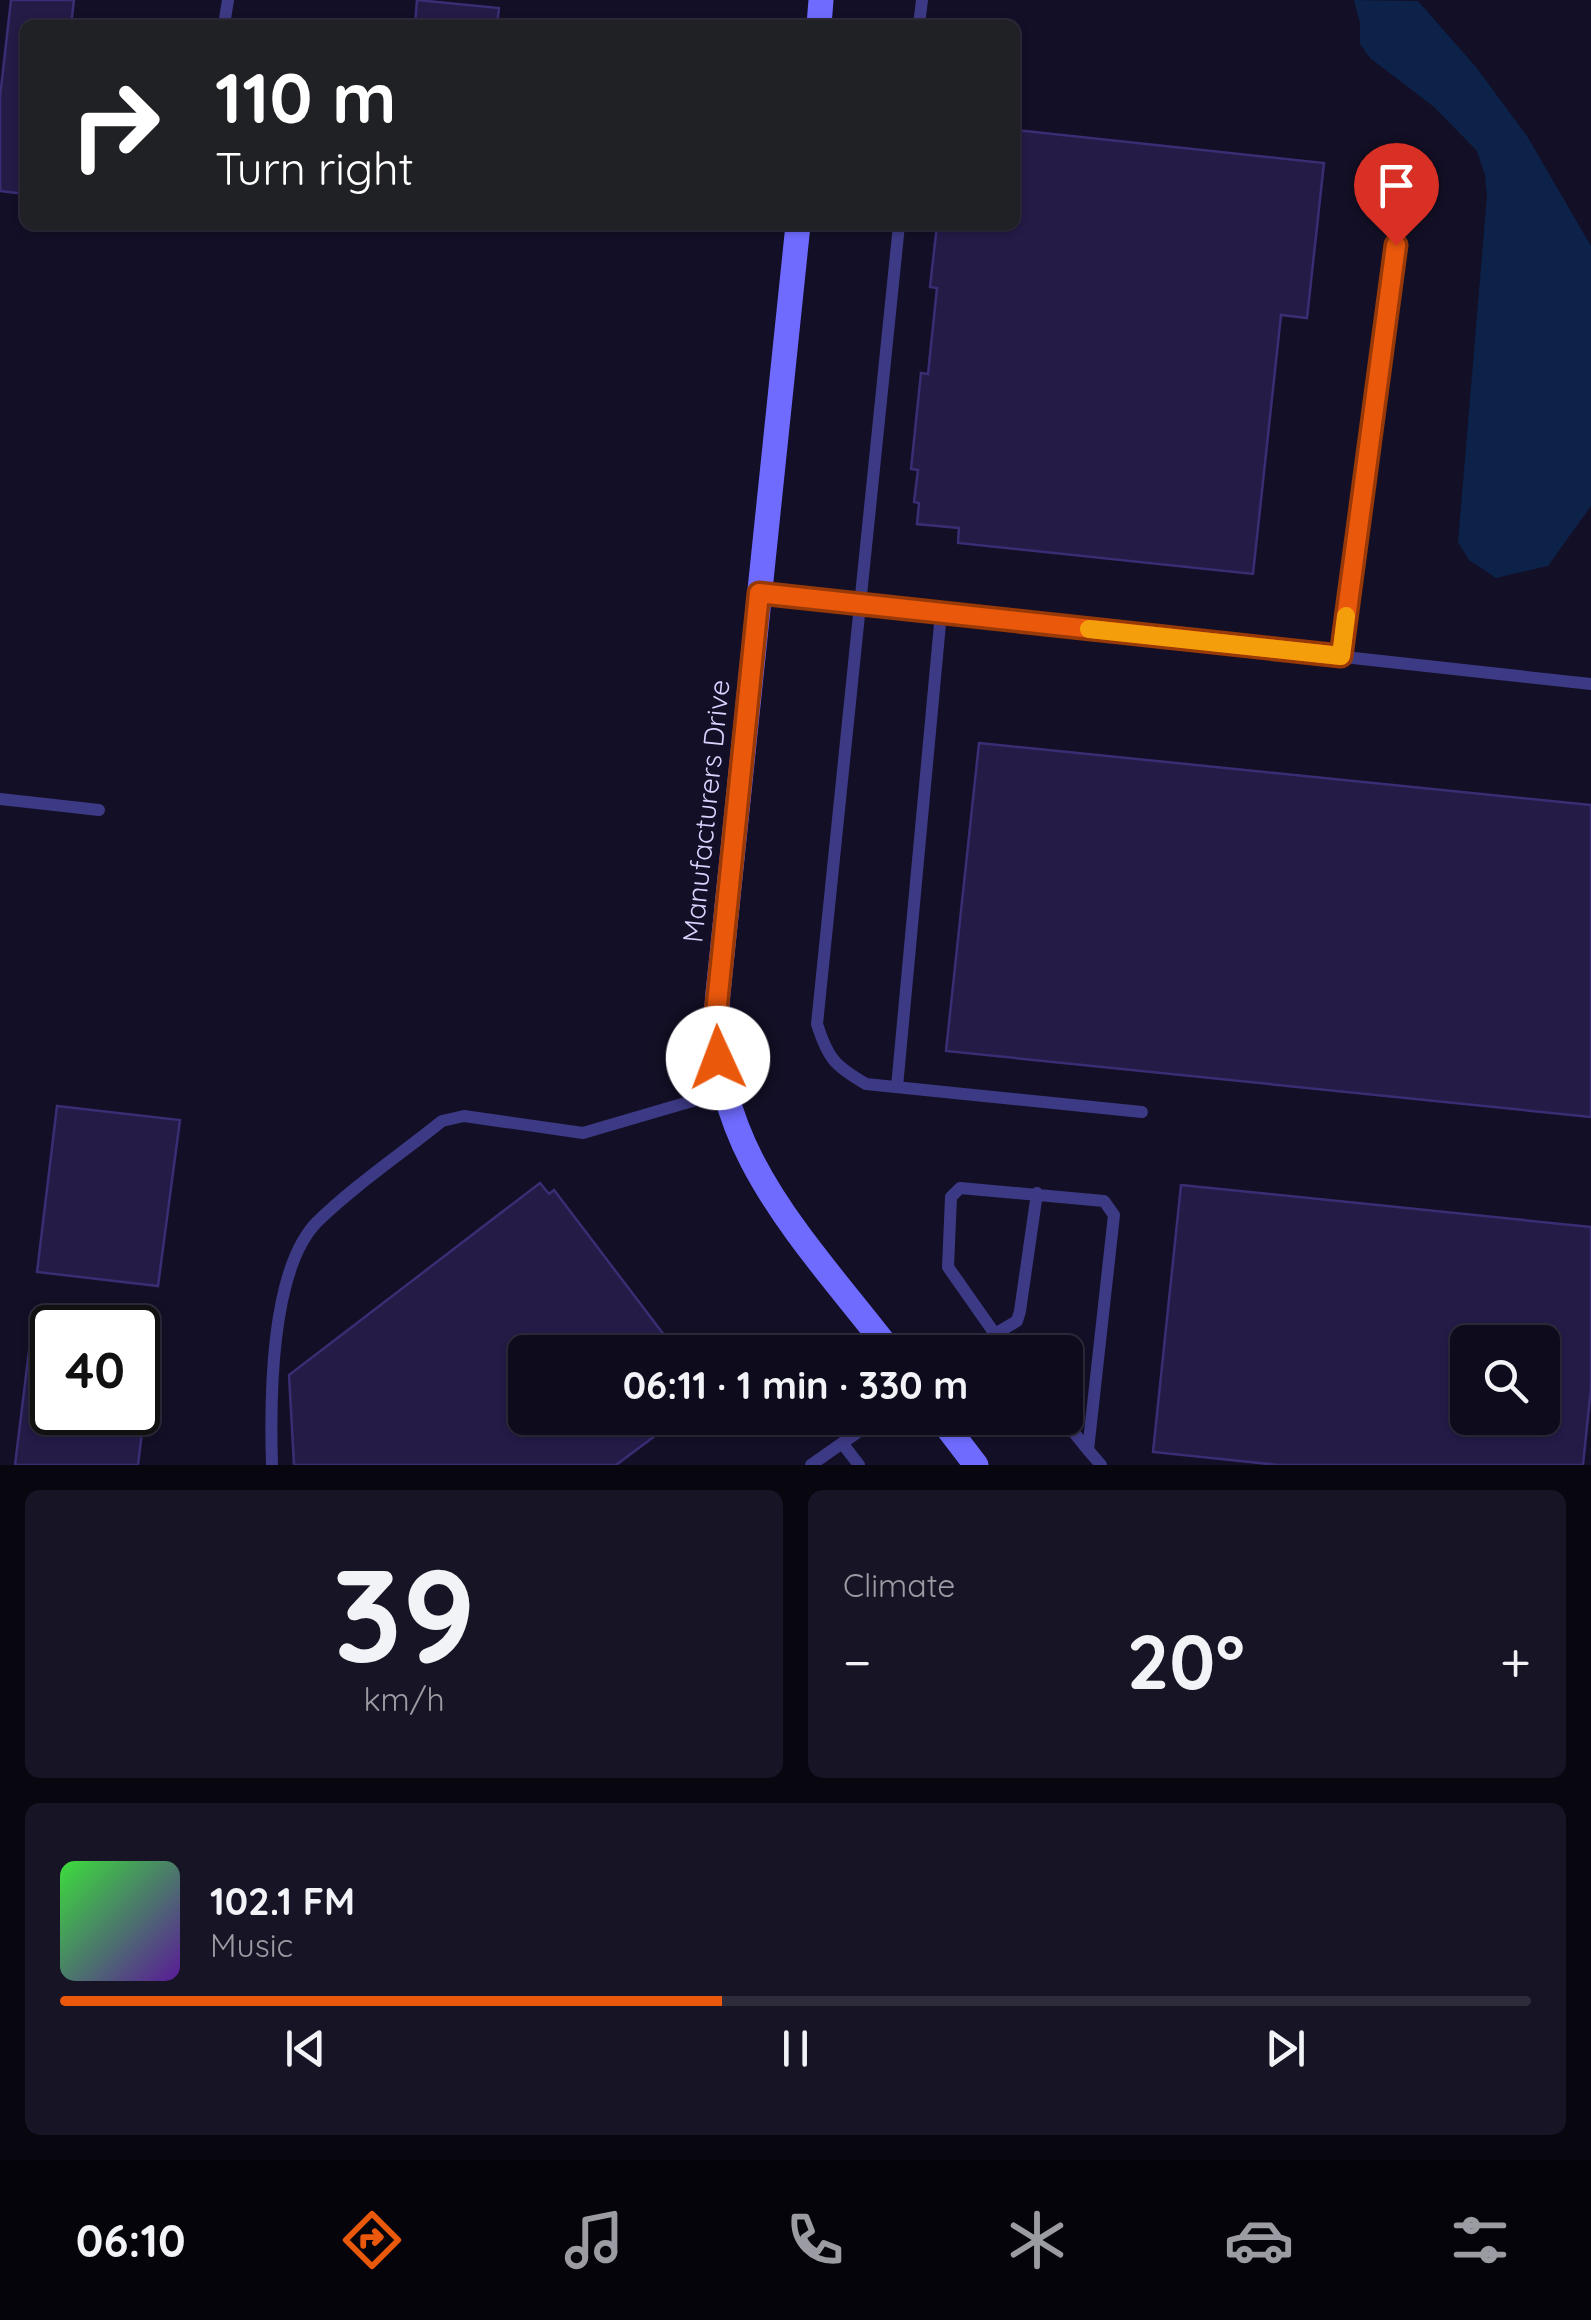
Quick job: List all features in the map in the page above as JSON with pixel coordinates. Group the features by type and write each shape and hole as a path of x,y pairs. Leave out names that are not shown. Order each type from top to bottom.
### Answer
{"street":[{"name":"Manufacturers Drive","path":"797,230 716,1014 723,1092 739,1138 764,1184 877,1335"},
{"path":"953,1435 976,1465"}],"lane":[{"path":"1341,656 1401,208"},
{"path":"897,230 817,1024 826,1054 866,1084 1142,1112"},
{"path":"759,593 1591,684"},
{"path":"898,1087 942,613"},
{"path":"0,799 99,810"},
{"path":"272,1465 272,1360 293,1258 316,1224 442,1121 464,1116 583,1134 723,1092"},
{"path":"1037,1193 1016,1321 995,1334 948,1266 951,1198 960,1188 1037,1193 1104,1202 1114,1215 1088,1450"},
{"path":"811,1465 854,1435"},
{"path":"1076,1435 1101,1465"},
{"path":"842,1443 858,1465"}],"water":[{"path":"1354,0 1418,1 1476,67 1527,136 1591,246 1591,506 1548,566 1496,578 1469,560 1458,542 1487,196 1485,175 1477,151 1434,107 1370,58 1360,44"}],"building":[{"path":"11,0 74,0 72,20 20,20 20,193 0,191 0,97"},
{"path":"417,0 499,8 498,20 415,20"},
{"path":"1020,131 1324,163 1307,318 1281,315 1253,574 958,543 959,528 917,524 919,503 914,502 918,470 911,469 921,373 928,374 937,288 930,287 936,230 1020,230"},
{"path":"979,743 1591,805 1591,1117 946,1051"},
{"path":"57,1106 180,1120 158,1286 37,1272"},
{"path":"540,1183 549,1194 554,1190 664,1335 508,1335 508,1435 656,1435 616,1465 294,1465 289,1375"},
{"path":"1181,1185 1591,1227 1591,1388 1583,1465 1278,1465 1153,1452"},
{"path":"29,1351 30,1435 142,1435 138,1465 15,1465"}],"slow traffic":[{"path":"1089,629 1341,656 1346,616"}],"route":[{"path":"718,1058 716,1014 759,593 1341,656 1396,245"}]}
